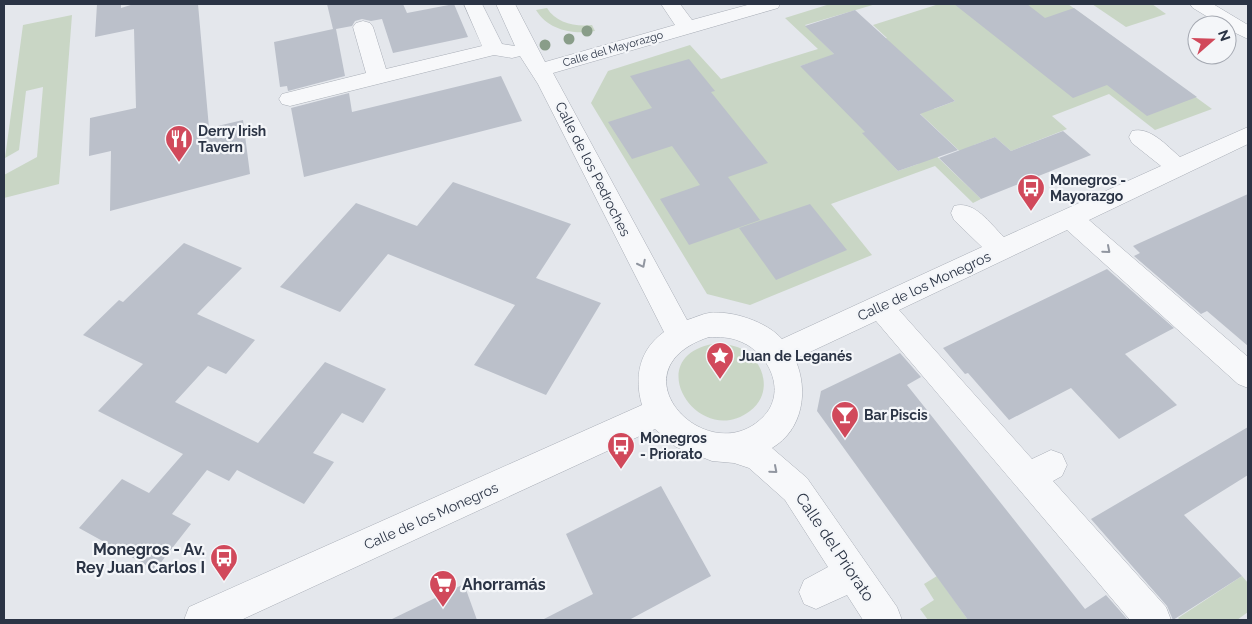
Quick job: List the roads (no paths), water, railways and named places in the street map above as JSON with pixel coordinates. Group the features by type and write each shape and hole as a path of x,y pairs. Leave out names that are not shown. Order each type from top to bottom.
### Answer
{"street":[{"path":"472,4 494,49"},
{"name":"Calle de los Pedroches","path":"506,4 534,62 549,84 664,303 668,316 680,333"},
{"path":"670,4 687,28"},
{"name":"Calle del Mayorazgo","path":"534,62 687,28 733,22 771,4"},
{"path":"1200,4 1248,33"},
{"path":"364,27 378,78"},
{"path":"290,99 494,49 534,62"},
{"path":"1140,137 1179,168"},
{"name":"Calle de los Monegros","path":"778,354 1179,168 1243,144"},
{"path":"963,213 1001,250"},
{"path":"1070,218 1232,368"},
{"path":"879,306 1040,471 1152,620"},
{"path":"709,325 724,325 754,334 778,354 790,380 788,407 774,431 748,446 722,449 697,443 675,430 659,412 651,390 653,367 662,348 680,333 709,325"},
{"name":"Calle de los Monegros","path":"202,620 659,412"},
{"name":"Calle del Priorato","path":"732,447 760,458 796,489 851,574 884,620"},
{"path":"816,592 851,574"}],"place":[{"name":"Derry Irish Tavern","path":"179,163"},
{"name":"Monegros - Mayorazgo","path":"1031,212"},
{"name":"Juan de Leganés","path":"720,380"},
{"name":"Bar Piscis","path":"845,439"},
{"name":"Monegros - Priorato","path":"621,470"},
{"name":"Monegros - Av. Rey Juan Carlos I","path":"224,582"},
{"name":"Ahorramás","path":"443,608"}]}
